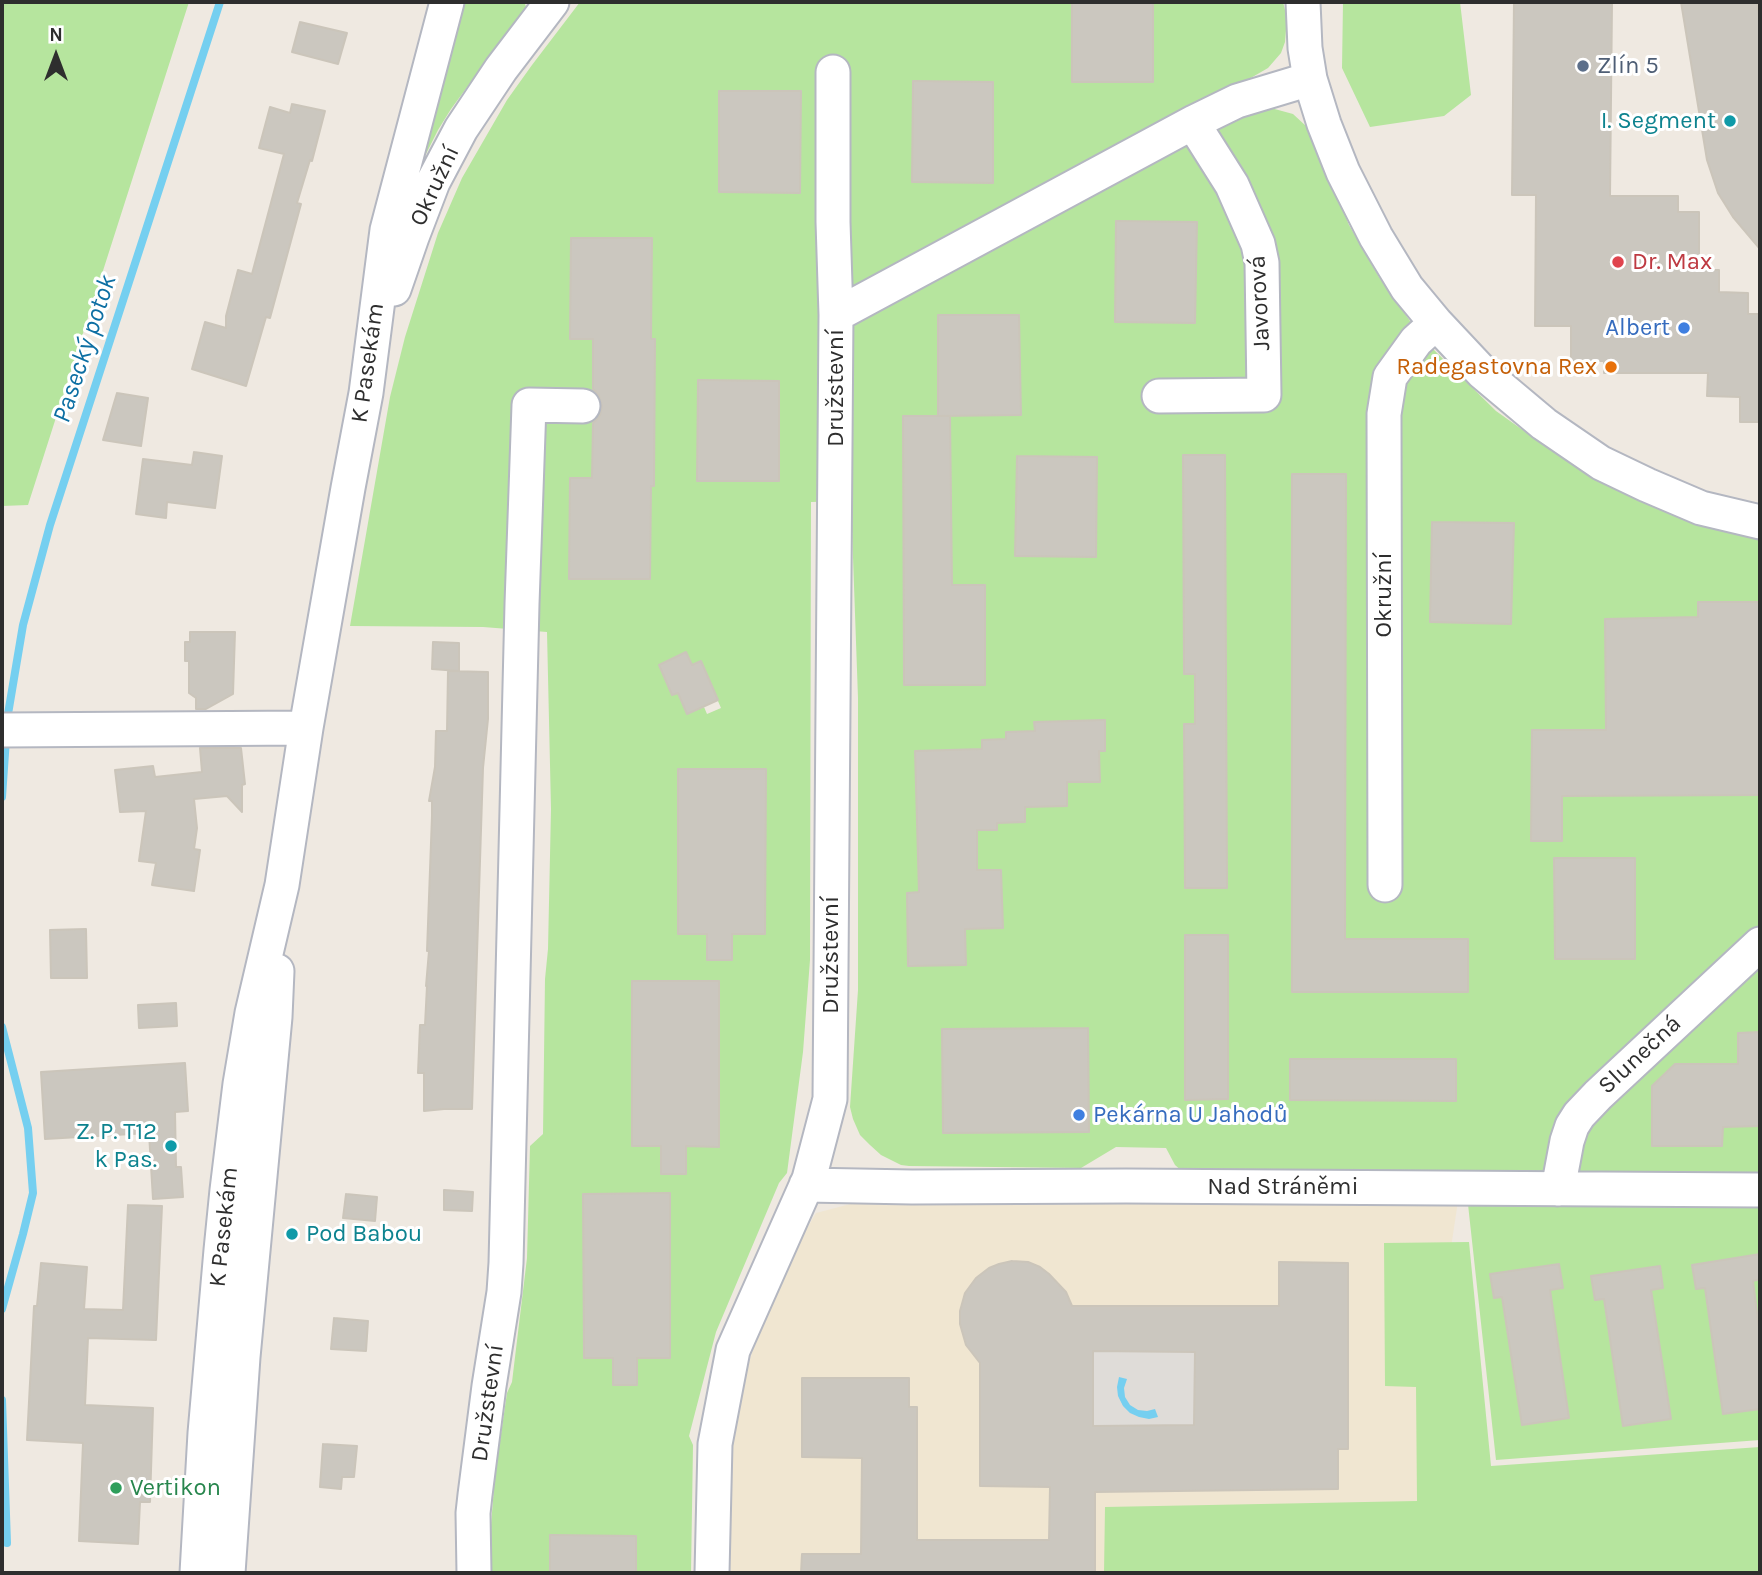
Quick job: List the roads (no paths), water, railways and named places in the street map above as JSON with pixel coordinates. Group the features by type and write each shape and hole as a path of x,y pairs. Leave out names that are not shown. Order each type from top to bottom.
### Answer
{"street":[{"name":"K Pasekám","path":"197,1573 205,1433 227,1190 252,1013 282,885 306,728 366,393 387,230 447,2"},
{"name":"Okružní","path":"366,393 390,300 433,182 468,119 501,69 552,2"},
{"path":"1303,2 1305,48 1310,79 1343,172 1407,288 1436,323 1482,372 1544,424 1601,463 1701,508 1760,522"},
{"name":"Družstevní","path":"712,1573 715,1444 733,1350 806,1185 830,1099 836,315 833,222 834,72"},
{"name":"Družstevní","path":"836,315 1194,122 1237,101 1310,79"},
{"name":"Javorová","path":"1159,396 1264,395 1262,263 1258,244 1232,186 1194,122"},
{"name":"Okružní","path":"1385,885 1384,414 1390,377 1416,341 1436,323"},
{"name":"Družstevní","path":"474,1573 473,1513 506,1264 522,604 530,405 583,406"},
{"path":"2,730 306,728"},
{"name":"K Pasekám","path":"228,1573 250,1274 275,1017 282,885"},
{"name":"Slunečná","path":"1558,1189 1567,1141 1579,1115 1760,944"},
{"name":"Nad Stráněmi","path":"806,1185 1760,1190"}],"water":[{"path":"1119,1377 1127,1379 1125,1397 1130,1405 1138,1410 1155,1409 1158,1417 1139,1417 1123,1406 1118,1396"}],"waterway":[{"name":"Pasecký potok","path":"8,714 23,625 50,525 220,2"},
{"name":"Pasecký potok","path":"2,797 6,739"},
{"name":"Pasecký potok","path":"2,1027 28,1128 33,1193 2,1309"},
{"name":"Pasecký potok","path":"2,1400 7,1543"}],"place":[{"name":"Zlín 5","path":"1583,66"},
{"name":"I. Segment","path":"1730,121"},
{"name":"Dr. Max","path":"1618,262"},
{"name":"Albert","path":"1684,328"},
{"name":"Radegastovna Rex","path":"1611,367"},
{"name":"Pekárna U Jahodů","path":"1079,1115"},
{"name":"Z. P. T12 k Pas.","path":"171,1146"},
{"name":"Pod Babou","path":"292,1234"},
{"name":"Vertikon","path":"116,1488"}]}
